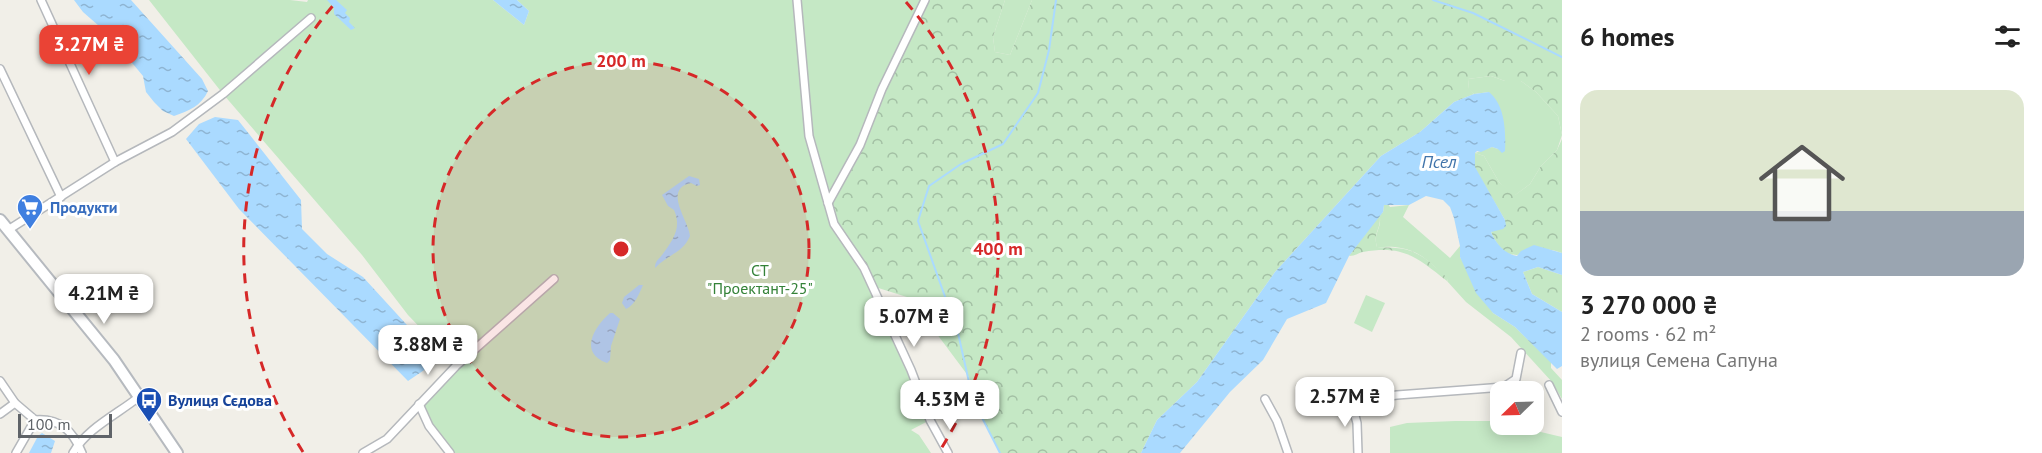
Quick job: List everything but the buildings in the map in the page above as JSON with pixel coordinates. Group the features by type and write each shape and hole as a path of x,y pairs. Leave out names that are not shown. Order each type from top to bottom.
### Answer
{"main road":[{"path":"3,226 114,360 177,453"}],"street":[{"path":"41,0 115,162"},
{"path":"797,0 809,136 834,224 864,268 911,370 930,420 948,453"},
{"path":"828,203 860,145 882,89 925,0"},
{"path":"3,226 61,197 115,162 172,132 223,94 311,18"},
{"path":"0,69 61,197"},
{"path":"363,453 387,439 456,366 554,279"},
{"path":"1358,453 1357,423 1351,401 1504,387 1515,379 1521,353"},
{"path":"0,381 15,404 35,420 55,421 69,429 82,453"},
{"path":"1549,385 1562,412"},
{"path":"72,453 78,444 140,396"},
{"path":"1265,399 1277,421 1288,453"},
{"path":"0,414 15,404"},
{"path":"419,404 429,426 450,453"},
{"path":"16,453 35,420"}],"green space":[{"name":"СТ \"Проектант-25\"","path":"149,0 307,2 308,0 493,0 524,25 529,11 517,0 925,0 864,268 930,420 911,430 919,435 931,453 450,453 429,426 419,404 456,365 408,315 362,255 223,94"},
{"path":"925,0 1005,0 993,37 995,52 1010,55 1032,0 1562,0 1562,135 1558,116 1536,92 1521,81 1505,81 1491,76 1468,79 1469,89 1474,94 1454,102 1420,132 1381,156 1275,272 1197,382 1157,420 1141,453 1000,453 973,400 969,377 910,298 872,286 834,224 828,203 860,145"},
{"path":"1005,0 1032,0 1010,55 995,52 993,37"},
{"path":"1491,76 1505,81 1521,81 1536,92 1558,116 1562,135 1557,150 1541,166 1530,184 1514,196 1499,182 1484,156 1475,153 1492,147 1498,149 1505,141 1504,129 1489,92 1474,94 1469,90 1468,79"},
{"path":"1562,139 1562,253 1550,250 1509,254 1497,243 1491,232 1505,220 1474,167 1475,153 1484,156 1499,182 1515,195 1530,184 1541,166 1557,150"},
{"path":"1388,204 1390,207 1409,205 1403,217 1450,258 1460,246 1460,257 1493,313 1515,327 1551,362 1551,368 1562,380 1562,399 1552,382 1511,337 1466,302 1427,260 1408,250 1377,247 1376,238 1380,218 1377,217 1383,212 1384,205"},
{"path":"1377,217 1380,218 1376,238 1377,247 1399,248 1418,254 1448,280 1418,259 1399,252 1377,250 1349,256"},
{"path":"1538,267 1562,275 1562,312 1532,294 1523,272"},
{"path":"1366,295 1385,303 1372,332 1354,323"},
{"path":"1490,421 1490,435 1544,435 1544,433 1562,437 1562,453 1390,453 1390,427 1407,423"}],"water":[{"path":"74,0 131,0 202,79 208,91 202,101 190,110 174,116 163,111 146,92 143,76 107,33 83,12"},
{"path":"327,0 336,0 347,10 345,13 350,18 349,22 355,28 351,30 334,14 334,8"},
{"path":"493,0 517,0 529,11 524,25"},
{"name":"Псел","path":"1489,92 1501,111 1505,135 1505,151 1502,153 1492,147 1475,153 1475,167 1505,220 1506,226 1503,229 1491,232 1501,248 1513,255 1517,256 1521,251 1534,245 1562,253 1562,275 1538,267 1523,272 1532,294 1562,312 1562,366 1557,369 1515,327 1493,313 1476,293 1460,257 1460,246 1450,207 1443,200 1426,196 1409,205 1384,205 1383,212 1349,256 1326,303 1287,319 1263,360 1230,392 1180,453 1141,453 1157,420 1197,382 1275,272 1381,156 1420,132 1454,102 1474,94"},
{"path":"215,117 238,120 301,200 302,229 327,254 363,277 439,360 408,381 239,209 186,139 199,124"},
{"path":"689,176 699,179 700,185 691,183 683,186 678,192 678,198 690,236 679,250 655,268 656,262 670,244 677,228 674,210 668,206 662,195"},
{"path":"639,285 643,285 632,305 626,309 622,303 624,297"},
{"path":"610,313 620,319 611,346 610,360 607,363 598,359 591,347 594,333"},
{"path":"42,433 55,441 51,453 29,453 38,436"}],"waterway":[{"path":"1000,453 973,400 958,333 918,221 929,186 961,164 1003,144 1038,93 1049,50 1056,0"},
{"path":"1433,0 1473,13 1562,57"}],"place":[{"name":"Продукти","path":"30,230"},
{"name":"Вулиця Сєдова","path":"149,423"}]}
